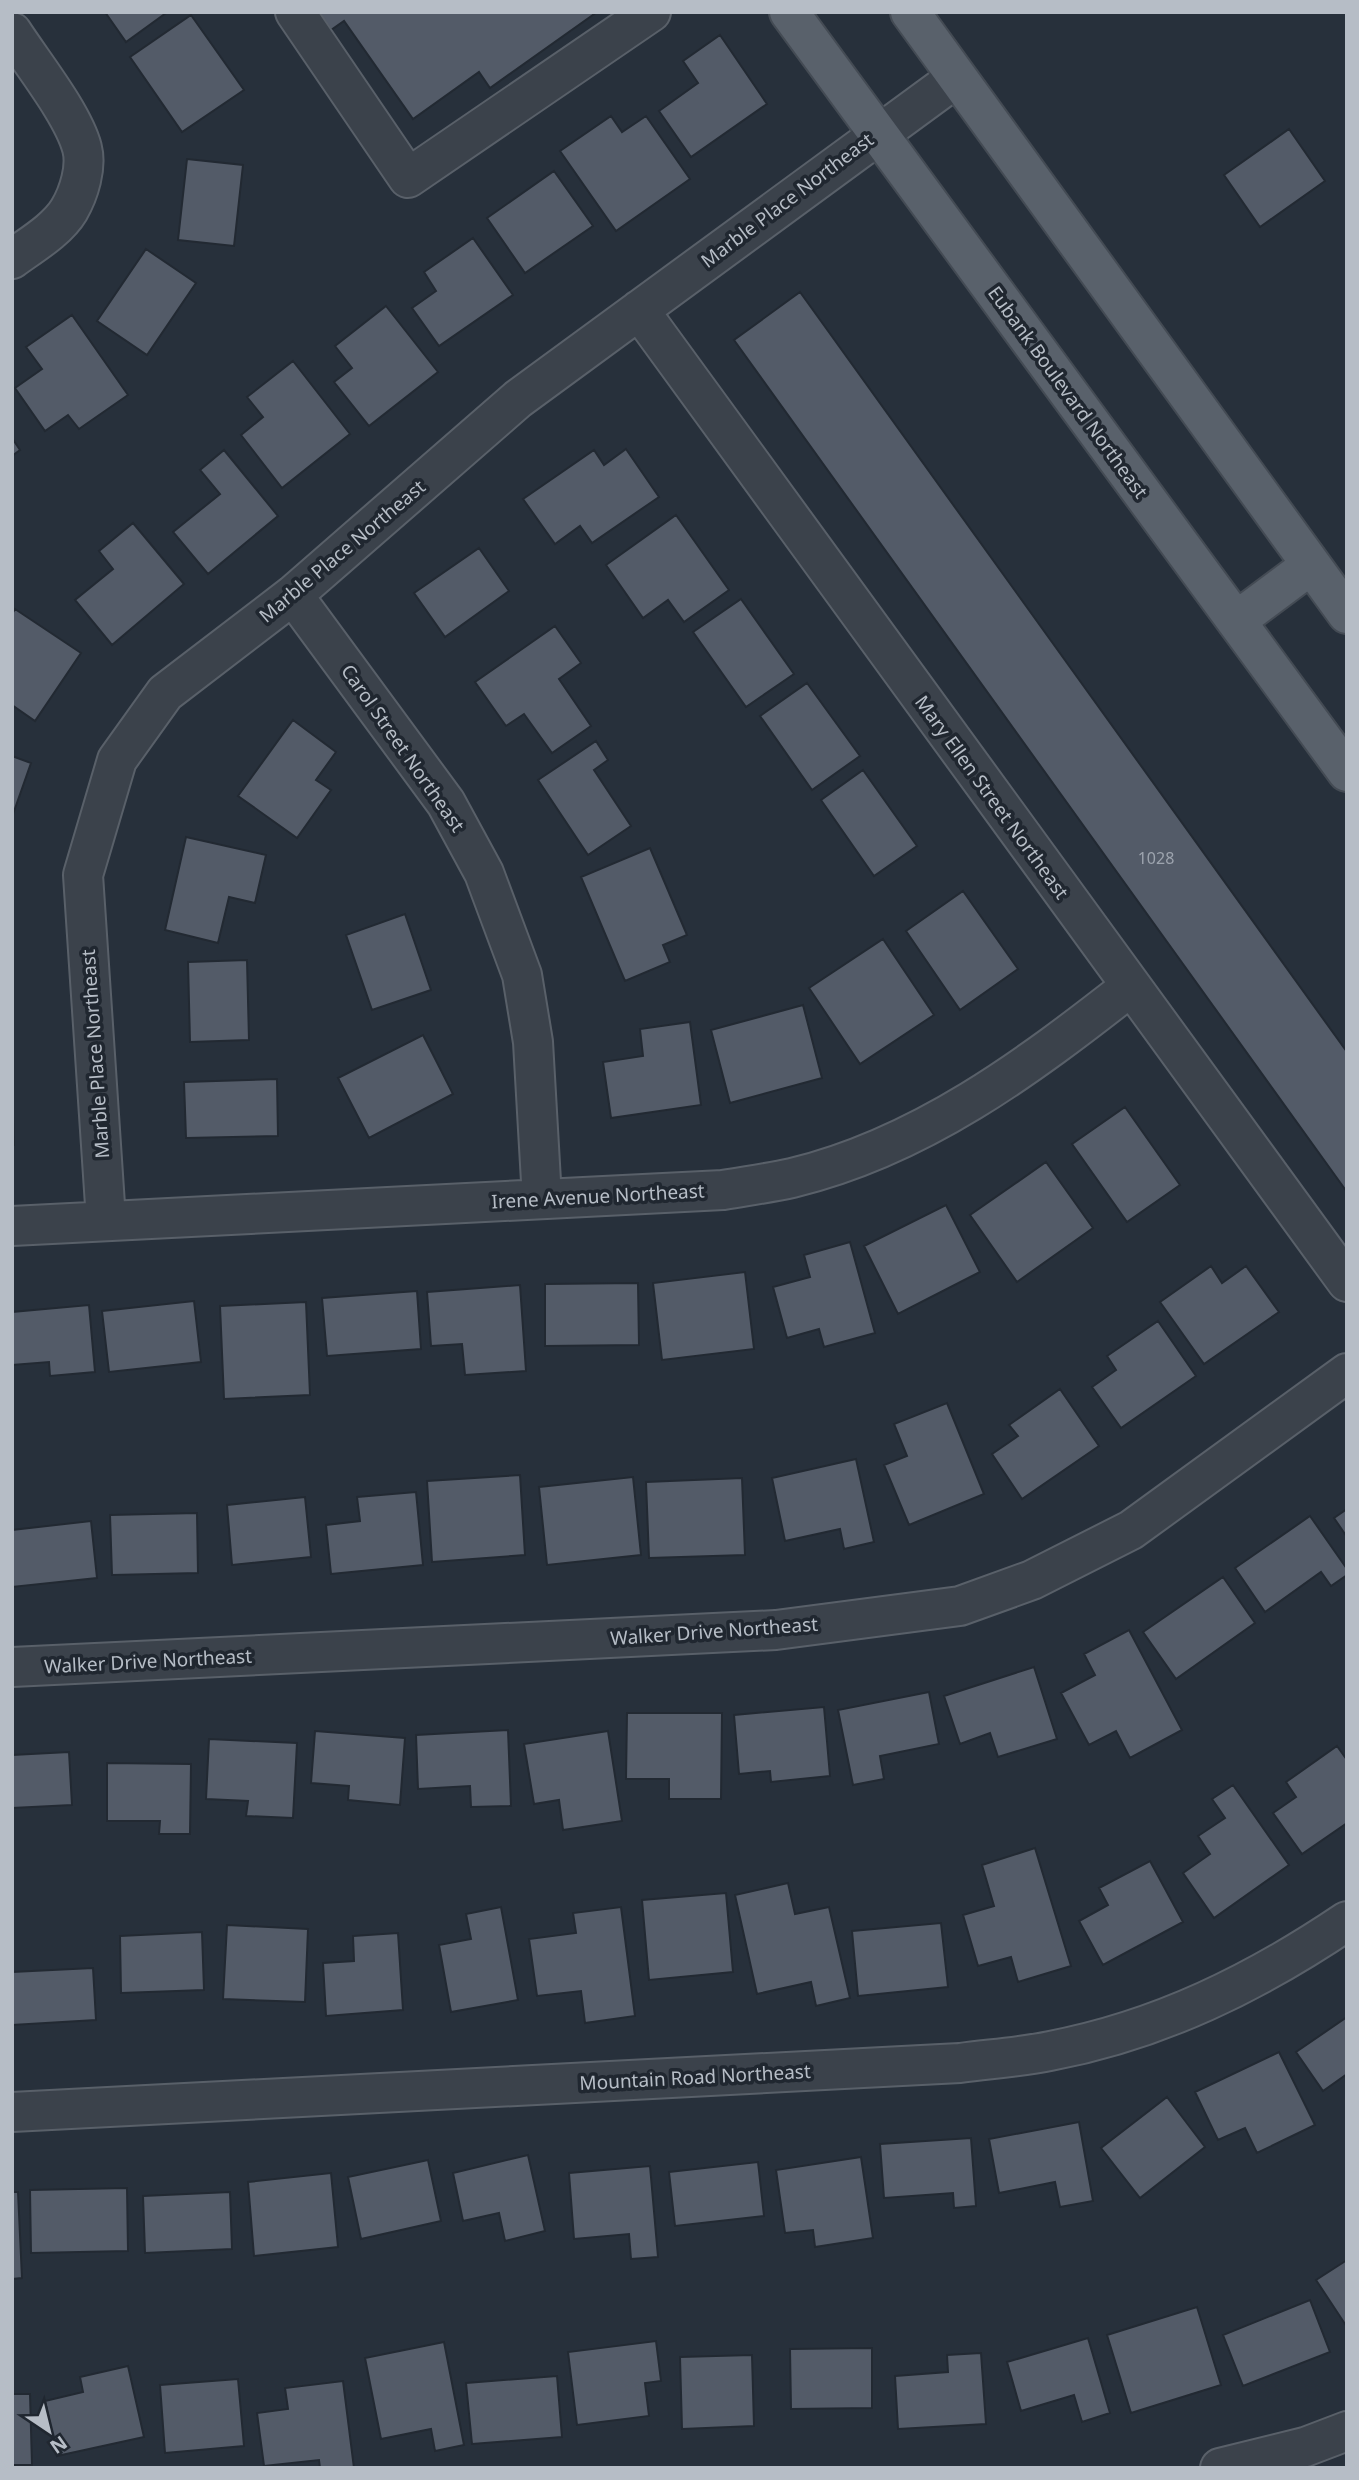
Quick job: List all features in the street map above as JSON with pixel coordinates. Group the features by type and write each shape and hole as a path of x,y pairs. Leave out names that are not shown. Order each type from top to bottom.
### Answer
{"main road":[{"name":"Eubank Boulevard Northeast","path":"789,12 1347,772"},
{"path":"910,12 1347,614"},
{"path":"1236,621 1311,565"}],"street":[{"path":"295,12 408,178 651,12"},
{"path":"12,32 67,118 82,147 83,170 69,211 47,234 12,259"},
{"name":"Marble Place Northeast","path":"106,1220 83,875 117,760 165,693 293,595 518,399 956,78"},
{"name":"Mary Ellen Street Northeast","path":"639,310 1347,1282"},
{"name":"Carol Street Northeast","path":"293,595 446,803 484,873 522,975 533,1042 542,1199"},
{"name":"Irene Avenue Northeast","path":"12,1226 723,1189 793,1178 872,1152 933,1123 1010,1079 1130,987"},
{"name":"Walker Drive Northeast","path":"12,1667 776,1630 960,1606 1032,1580 1131,1530 1347,1373"},
{"name":"Mountain Road Northeast","path":"12,2112 960,2063 1049,2052 1144,2027 1215,1999 1286,1962 1347,1921"},
{"path":"1220,2468 1305,2446 1347,2431"}],"building":[{"path":"105,12 166,12 166,13 126,42"},
{"path":"318,12 597,12 490,88 479,72 413,119 344,21 331,30"},
{"path":"191,15 244,90 182,132 130,57"},
{"path":"720,35 767,104 691,157 659,111 698,83 683,61"},
{"path":"611,116 622,132 646,116 690,179 616,231 560,151"},
{"path":"1289,129 1325,181 1260,227 1224,175"},
{"path":"187,159 243,165 234,246 178,240"},
{"path":"554,171 593,226 525,273 487,218"},
{"path":"473,238 513,295 439,346 412,308 436,291 424,272"},
{"path":"146,249 196,283 147,355 97,321"},
{"path":"800,292 1347,1052 1347,1192 734,340"},
{"path":"386,306 438,372 369,426 334,382 352,368 335,346"},
{"path":"72,315 128,395 79,429 68,415 45,431 15,388 42,369 26,347"},
{"path":"293,361 350,434 282,488 241,435 263,417 247,397"},
{"path":"12,438 20,450 12,456"},
{"path":"626,449 659,497 592,543 580,526 555,544 523,499 594,450 604,465"},
{"path":"224,450 278,516 208,574 173,532 220,494 200,470"},
{"path":"676,515 729,590 684,622 668,600 643,618 606,565"},
{"path":"133,523 184,584 112,645 75,600 113,569 99,551"},
{"path":"479,548 509,591 445,637 414,593"},
{"path":"741,599 794,674 746,707 693,632"},
{"path":"15,609 81,653 35,721 12,705 12,614"},
{"path":"555,626 581,663 559,679 591,726 552,753 524,714 506,726 475,682"},
{"path":"807,683 860,756 812,790 760,716"},
{"path":"293,720 336,752 316,780 331,790 297,838 238,796"},
{"path":"596,741 608,760 594,770 631,826 588,855 538,780"},
{"path":"12,756 31,763 12,817"},
{"path":"863,770 917,846 874,876 821,800"},
{"path":"186,837 266,855 255,903 229,897 218,943 165,930"},
{"path":"650,848 687,935 663,945 670,962 625,981 581,877"},
{"path":"963,891 1018,969 960,1010 906,931"},
{"path":"405,914 431,990 372,1010 346,935"},
{"path":"883,939 934,1015 860,1064 809,988"},
{"path":"247,960 249,1040 190,1042 188,962"},
{"path":"803,1005 822,1078 730,1103 711,1030"},
{"path":"690,1022 701,1105 611,1118 603,1062 643,1056 640,1029"},
{"path":"423,1035 453,1094 369,1138 338,1078"},
{"path":"277,1079 278,1136 186,1138 184,1082"},
{"path":"12,1088 14,1145 12,1145"},
{"path":"1125,1107 1180,1185 1127,1222 1072,1144"},
{"path":"1046,1162 1093,1228 1017,1282 970,1215"},
{"path":"946,1205 980,1272 898,1314 864,1246"},
{"path":"850,1242 875,1333 824,1347 819,1329 787,1338 773,1287 810,1277 804,1255"},
{"path":"1211,1266 1222,1283 1246,1266 1279,1312 1204,1364 1160,1302"},
{"path":"745,1272 754,1349 662,1360 653,1283"},
{"path":"638,1283 639,1345 545,1346 545,1284"},
{"path":"520,1285 526,1371 465,1375 462,1344 431,1346 427,1292"},
{"path":"417,1291 421,1349 327,1356 322,1298"},
{"path":"194,1301 201,1362 109,1372 102,1311"},
{"path":"306,1302 310,1395 224,1399 220,1306"},
{"path":"89,1305 95,1372 50,1376 49,1362 12,1365 12,1312"},
{"path":"1158,1321 1196,1376 1121,1428 1092,1387 1116,1370 1107,1356"},
{"path":"1060,1389 1099,1446 1022,1499 992,1454 1018,1436 1009,1425"},
{"path":"947,1403 984,1494 909,1525 884,1465 907,1456 894,1424"},
{"path":"856,1459 874,1542 844,1549 840,1529 785,1541 772,1478"},
{"path":"520,1475 525,1555 432,1562 427,1481"},
{"path":"633,1477 641,1555 547,1565 539,1487"},
{"path":"742,1478 745,1555 649,1558 646,1482"},
{"path":"416,1492 423,1565 331,1574 326,1525 360,1521 357,1497"},
{"path":"305,1497 311,1557 232,1565 227,1505"},
{"path":"1347,1509 1347,1537 1334,1518"},
{"path":"197,1513 198,1573 112,1575 110,1515"},
{"path":"1310,1516 1347,1569 1347,1575 1331,1586 1321,1572 1265,1612 1235,1568"},
{"path":"91,1521 97,1578 12,1587 12,1530"},
{"path":"1223,1577 1255,1623 1176,1679 1143,1632"},
{"path":"1129,1630 1182,1730 1130,1758 1116,1731 1089,1745 1061,1693 1095,1675 1084,1654"},
{"path":"1034,1667 1057,1739 998,1757 990,1733 960,1744 944,1696"},
{"path":"929,1692 939,1744 880,1756 884,1779 853,1785 838,1710"},
{"path":"824,1707 830,1776 771,1782 770,1771 739,1774 734,1715"},
{"path":"627,1713 722,1713 721,1799 669,1799 669,1779 626,1779"},
{"path":"508,1730 511,1806 471,1807 470,1786 418,1789 416,1735"},
{"path":"315,1731 405,1738 400,1805 348,1800 349,1786 311,1783"},
{"path":"608,1731 622,1821 563,1830 559,1800 534,1804 524,1744"},
{"path":"209,1739 297,1743 293,1818 246,1816 248,1801 206,1799"},
{"path":"1337,1746 1347,1760 1347,1823 1302,1854 1273,1813 1296,1797 1286,1782"},
{"path":"69,1752 72,1805 12,1808 12,1755"},
{"path":"107,1763 191,1764 190,1834 159,1834 160,1821 107,1821"},
{"path":"1233,1785 1289,1865 1214,1918 1183,1873 1210,1854 1198,1836 1225,1818 1212,1799"},
{"path":"1035,1848 1071,1966 1018,1982 1011,1957 978,1966 963,1915 994,1906 982,1865"},
{"path":"1150,1861 1183,1922 1103,1965 1079,1921 1108,1905 1099,1888"},
{"path":"788,1883 795,1914 829,1907 850,1998 816,2006 811,1982 757,1994 735,1895"},
{"path":"726,1893 733,1972 649,1980 642,1900"},
{"path":"501,1907 518,2000 451,2012 439,1945 471,1939 466,1914"},
{"path":"621,1907 635,2016 585,2023 581,1991 537,1996 529,1939 576,1933 573,1913"},
{"path":"941,1923 948,1987 858,1996 852,1931"},
{"path":"227,1925 308,1929 305,2002 223,1999"},
{"path":"202,1932 204,1990 121,1993 120,1936"},
{"path":"398,1933 403,2010 326,2016 323,1963 354,1961 353,1936"},
{"path":"93,1968 96,2020 12,2025 12,1972"},
{"path":"1347,2017 1347,2074 1323,2091 1296,2052"},
{"path":"1279,2052 1315,2125 1257,2153 1245,2128 1218,2140 1195,2092"},
{"path":"1167,2097 1205,2147 1140,2198 1101,2148"},
{"path":"1079,2122 1093,2201 1060,2207 1055,2182 999,2193 989,2139"},
{"path":"971,2138 976,2206 954,2208 953,2193 884,2198 880,2144"},
{"path":"528,2155 545,2231 505,2241 499,2213 463,2221 453,2173"},
{"path":"861,2157 873,2238 815,2247 813,2230 785,2233 776,2170"},
{"path":"428,2160 441,2221 361,2239 348,2177"},
{"path":"758,2162 764,2216 675,2226 669,2172"},
{"path":"650,2166 658,2257 631,2259 629,2234 574,2239 569,2173"},
{"path":"331,2173 338,2247 254,2256 248,2182"},
{"path":"127,2188 128,2251 31,2253 30,2190"},
{"path":"12,2192 18,2192 22,2278 12,2279"},
{"path":"230,2192 232,2249 145,2253 143,2196"},
{"path":"1347,2260 1347,2327 1316,2280"},
{"path":"1310,2300 1330,2352 1243,2386 1223,2335"},
{"path":"1197,2307 1221,2385 1131,2413 1107,2335"},
{"path":"1088,2338 1110,2413 1082,2422 1074,2395 1021,2411 1007,2362"},
{"path":"656,2341 661,2381 645,2383 649,2416 577,2425 568,2352"},
{"path":"444,2342 464,2445 435,2451 431,2429 381,2439 365,2358"},
{"path":"872,2348 872,2408 791,2409 790,2349"},
{"path":"981,2353 986,2424 898,2429 895,2376 948,2372 947,2355"},
{"path":"752,2355 754,2426 682,2429 680,2357"},
{"path":"128,2366 144,2437 57,2456 45,2401 83,2392 80,2377"},
{"path":"557,2376 562,2437 472,2444 466,2383"},
{"path":"238,2379 244,2446 165,2453 160,2385"},
{"path":"343,2381 354,2468 320,2468 319,2460 264,2466 257,2413 288,2409 285,2388"},
{"path":"12,2394 30,2394 32,2465 12,2465"}]}
